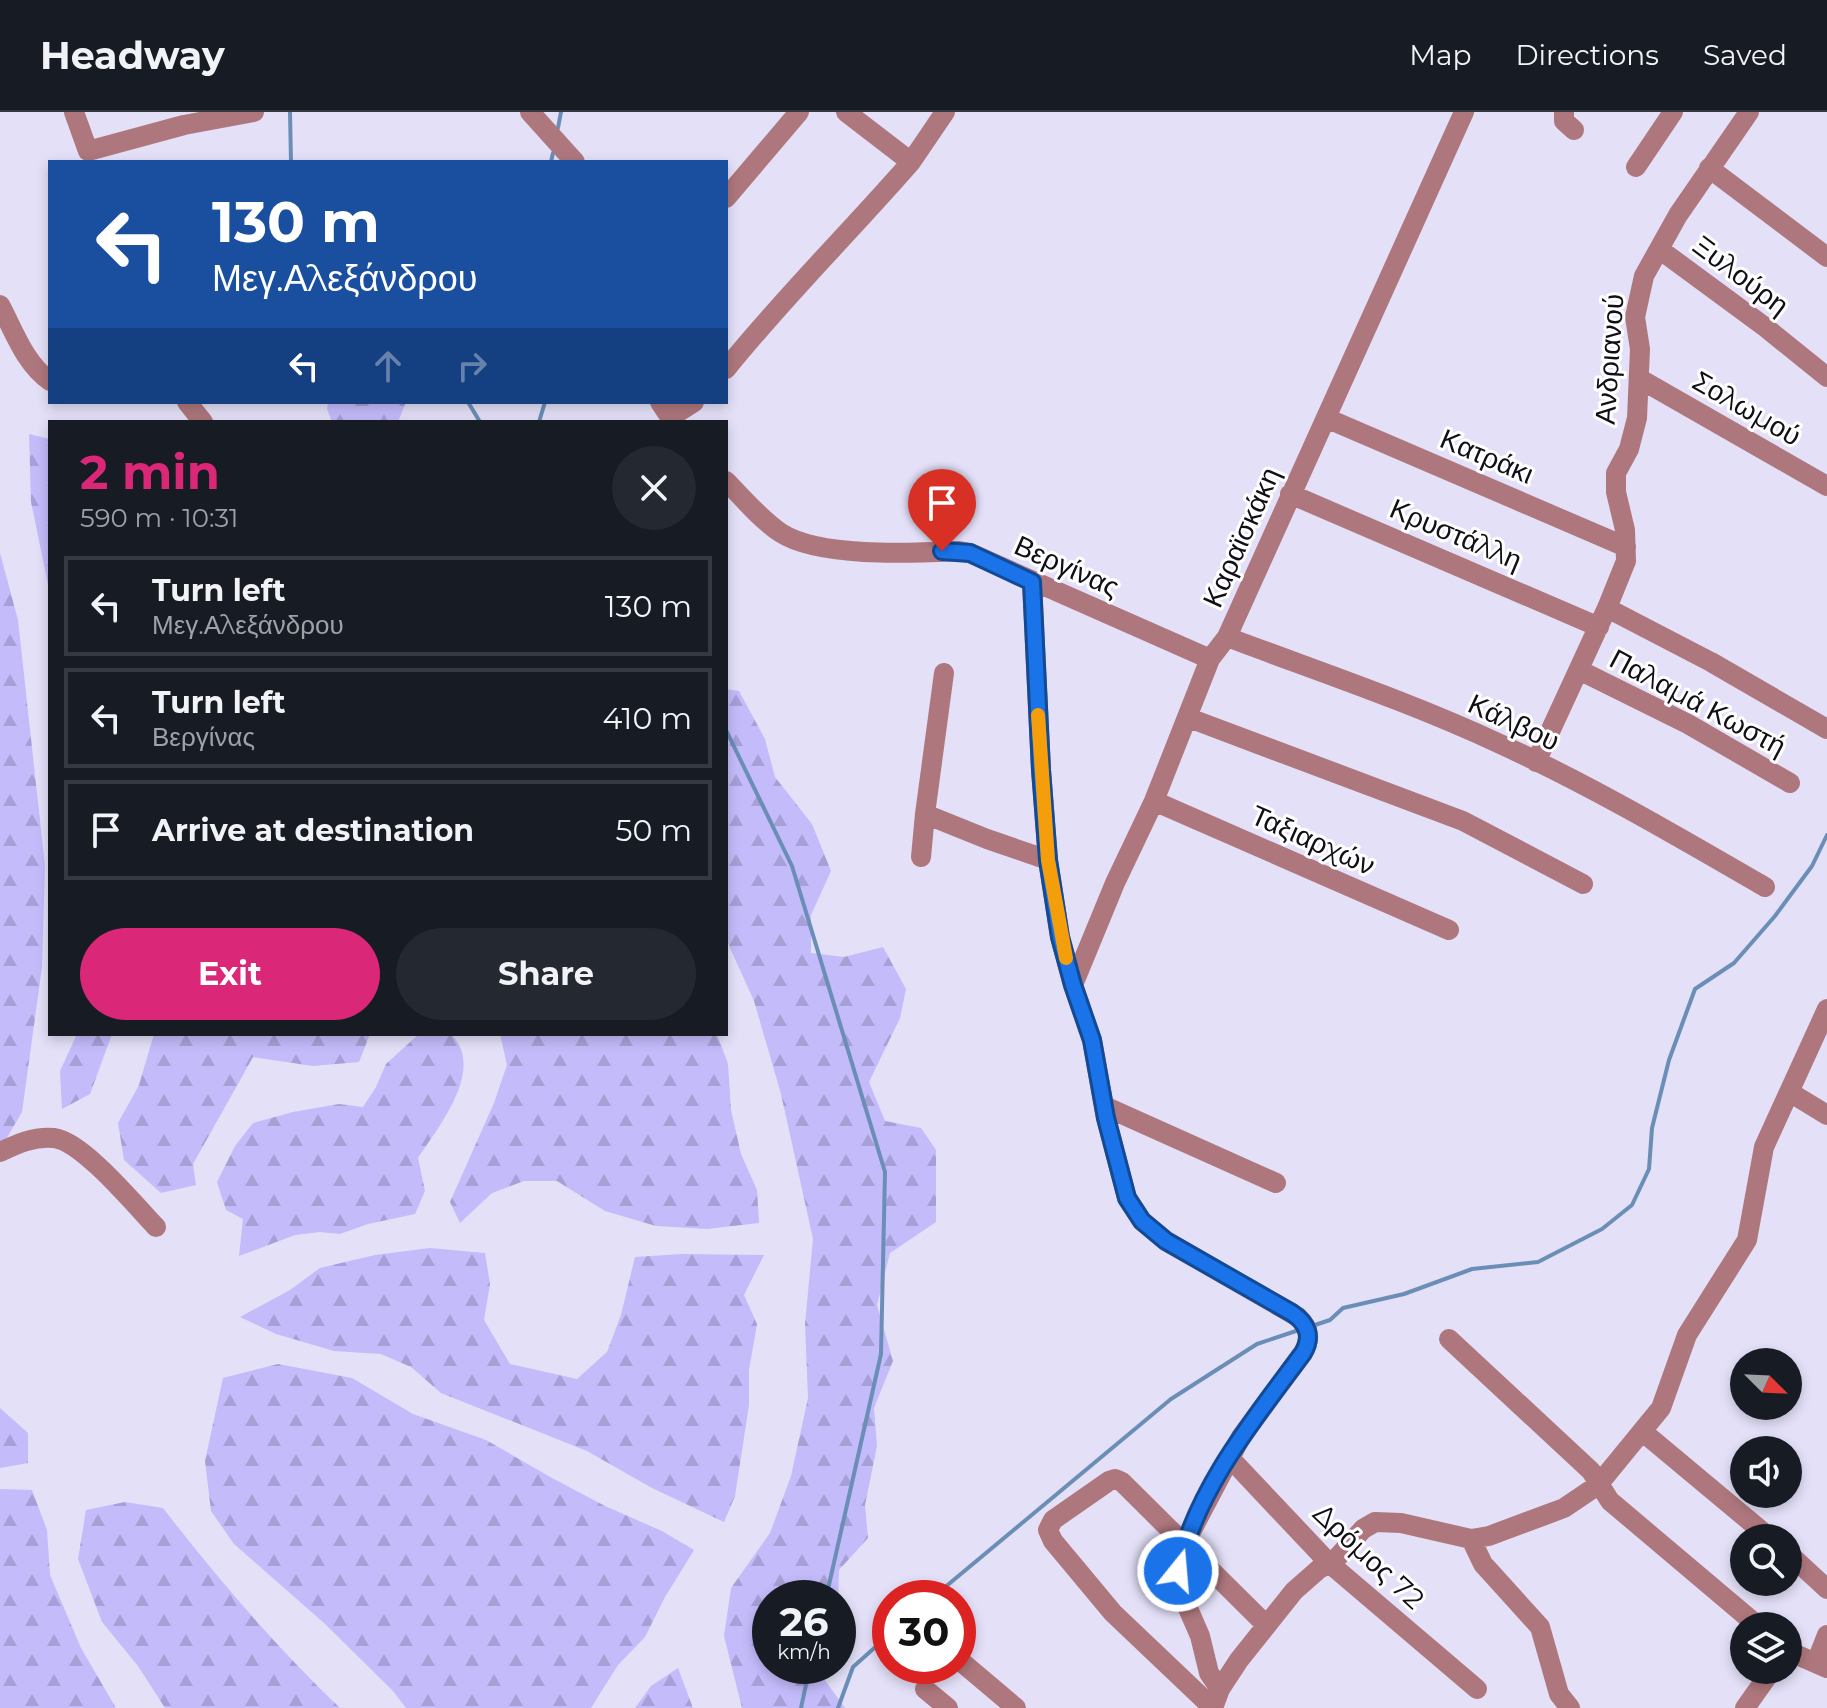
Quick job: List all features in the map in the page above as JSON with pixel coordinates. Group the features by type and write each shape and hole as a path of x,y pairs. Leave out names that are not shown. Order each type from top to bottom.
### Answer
{"street":[{"path":"74,112 88,151 184,125 254,112"},
{"path":"530,112 573,160"},
{"path":"728,196 799,112"},
{"path":"846,112 911,162"},
{"path":"728,367 883,197 945,112"},
{"name":"Καραϊσκάκη","path":"1073,985 1189,718 1210,659 1227,637 1464,112"},
{"path":"1636,167 1673,112"},
{"name":"Ανδριανού","path":"1536,762 1626,561 1625,530 1616,492 1616,473 1629,449 1637,418 1640,349 1635,317 1644,276 1709,168 1749,112"},
{"path":"1709,168 1827,257"},
{"name":"Ξυλούρη","path":"1659,249 1827,377"},
{"path":"0,305 29,361 48,380"},
{"name":"Σολωμού","path":"1640,379 1827,486"},
{"path":"189,404 201,420"},
{"path":"667,414 690,404"},
{"name":"Κατράκι","path":"1326,418 1626,547"},
{"name":"Βεργίνας","path":"728,483 780,533 793,539 826,547 877,552 959,551 1210,659"},
{"name":"Κρυστάλλη","path":"1290,494 1711,662 1827,729"},
{"path":"1032,582 1048,860 1060,937 1092,1040 1104,1106 1127,1198 1142,1221 1177,1248 1292,1313 1303,1322 1308,1332 1309,1340 1303,1353 1241,1437 1184,1545 1178,1571 1180,1590 1200,1636 1217,1698"},
{"name":"Κάλβου","path":"1227,637 1378,693 1497,742 1620,803 1765,887"},
{"name":"Παλαμά Κωστή","path":"1579,670 1688,724 1790,783"},
{"path":"921,857 944,673"},
{"path":"1189,718 1463,821 1583,884"},
{"name":"Ταξιαρχών","path":"1154,801 1449,930"},
{"path":"925,814 1048,860"},
{"path":"1217,1698 1266,1625 1294,1591 1329,1563 1363,1529 1375,1522 1401,1523 1471,1539 1489,1536 1564,1508 1643,1432 1661,1408 1687,1335 1747,1240 1764,1147 1827,1009"},
{"path":"1791,1093 1827,1115"},
{"path":"1104,1106 1276,1183"},
{"path":"0,1152 27,1140 55,1138 71,1144 90,1159 156,1227"},
{"path":"1449,1339 1596,1480 1610,1501 1741,1612"},
{"path":"1643,1432 1753,1524"},
{"name":"Δρόμος 72","path":"1229,1457 1329,1563 1477,1689"},
{"path":"1217,1698 1113,1613 1053,1541 1048,1530 1053,1520 1109,1481 1115,1479 1122,1482 1266,1625"},
{"path":"1471,1539 1483,1564 1540,1627 1559,1703"},
{"path":"1802,1566 1827,1589"},
{"path":"1802,1657 1822,1666 1827,1635"},
{"path":"976,1674 1016,1708"},
{"path":"1745,1708 1762,1684"},
{"path":"925,1689 948,1708"}],"green space":[{"path":"328,404 405,404 399,420 331,420"},
{"path":"29,434 48,439 48,584 31,502"},
{"path":"0,553 18,620 45,866 42,967 22,1112 5,1141 0,1143"},
{"path":"728,689 739,691 765,739 775,777 812,824 831,871 811,915 811,953 844,957 883,947 906,989 900,1018 869,1082 885,1121 921,1128 936,1150 936,1222 890,1253 877,1305 893,1361 874,1408 877,1446 865,1505 868,1538 839,1570 839,1580 752,1580 752,1684 828,1684 845,1708 742,1708 724,1636 731,1588 770,1533 791,1476 808,1398 805,1324 813,1239 781,1094 754,1001 728,943"},
{"path":"76,1036 111,1036 90,1094 62,1109 60,1071"},
{"path":"153,1036 369,1036 359,1062 313,1066 253,1057 193,1164 196,1185 161,1193 124,1160 118,1123 139,1085"},
{"path":"417,1036 452,1036 460,1048 464,1064 456,1097 418,1158 425,1191 415,1214 368,1224 340,1234 320,1232 295,1235 239,1256 243,1219 226,1210 217,1182 235,1146 253,1123 339,1104 363,1107 386,1064"},
{"path":"500,1036 718,1036 728,1064 731,1110 741,1154 757,1190 759,1223 707,1229 656,1226 605,1211 557,1181 524,1181 492,1193 460,1223 450,1202 494,1103 507,1065"},
{"path":"430,1248 485,1253 490,1284 484,1320 510,1364 577,1379 607,1352 621,1315 635,1257 764,1255 744,1295 757,1324 735,1496 724,1522 652,1488 587,1451 441,1393 411,1367 381,1354 334,1351 276,1334 240,1317 290,1290 320,1268 375,1255"},
{"path":"278,1364 352,1378 413,1414 486,1440 552,1478 662,1531 694,1550 645,1637 618,1665 591,1708 406,1708 393,1691 324,1623 234,1544 211,1511 205,1461 223,1378"},
{"path":"0,1408 28,1433 28,1463 0,1468"},
{"path":"0,1489 32,1490 47,1530 50,1575 81,1648 116,1708 0,1708"},
{"path":"125,1502 163,1508 248,1611 340,1708 165,1708 138,1666 102,1622 78,1559 86,1510"},
{"path":"678,1668 693,1708 635,1708 651,1686"}],"waterway":[{"path":"290,112 291,160"},
{"path":"558,128 561,112"},
{"path":"551,160 553,153"},
{"path":"469,404 479,420"},
{"path":"540,420 544,404"},
{"path":"728,734 792,866 885,1172 881,1354 830,1580"},
{"path":"1315,1325 1330,1320 1343,1308 1404,1294 1472,1269 1538,1262 1602,1229 1632,1205 1649,1169 1652,1128 1669,1060 1695,989 1734,963 1775,916 1812,866 1827,835"},
{"path":"954,1580 1171,1399 1257,1344 1299,1330"},
{"path":"838,1708 853,1667 872,1650"},
{"path":"801,1708 806,1684"}],"slow traffic":[{"path":"1038,715 1048,860 1066,958"}],"route":[{"path":"942,551 970,553 1032,582 1048,860 1060,937 1092,1040 1106,1118 1127,1198 1142,1221 1166,1241 1292,1313 1303,1322 1308,1332 1309,1340 1303,1353 1241,1437 1220,1474 1184,1545 1178,1571"}]}
